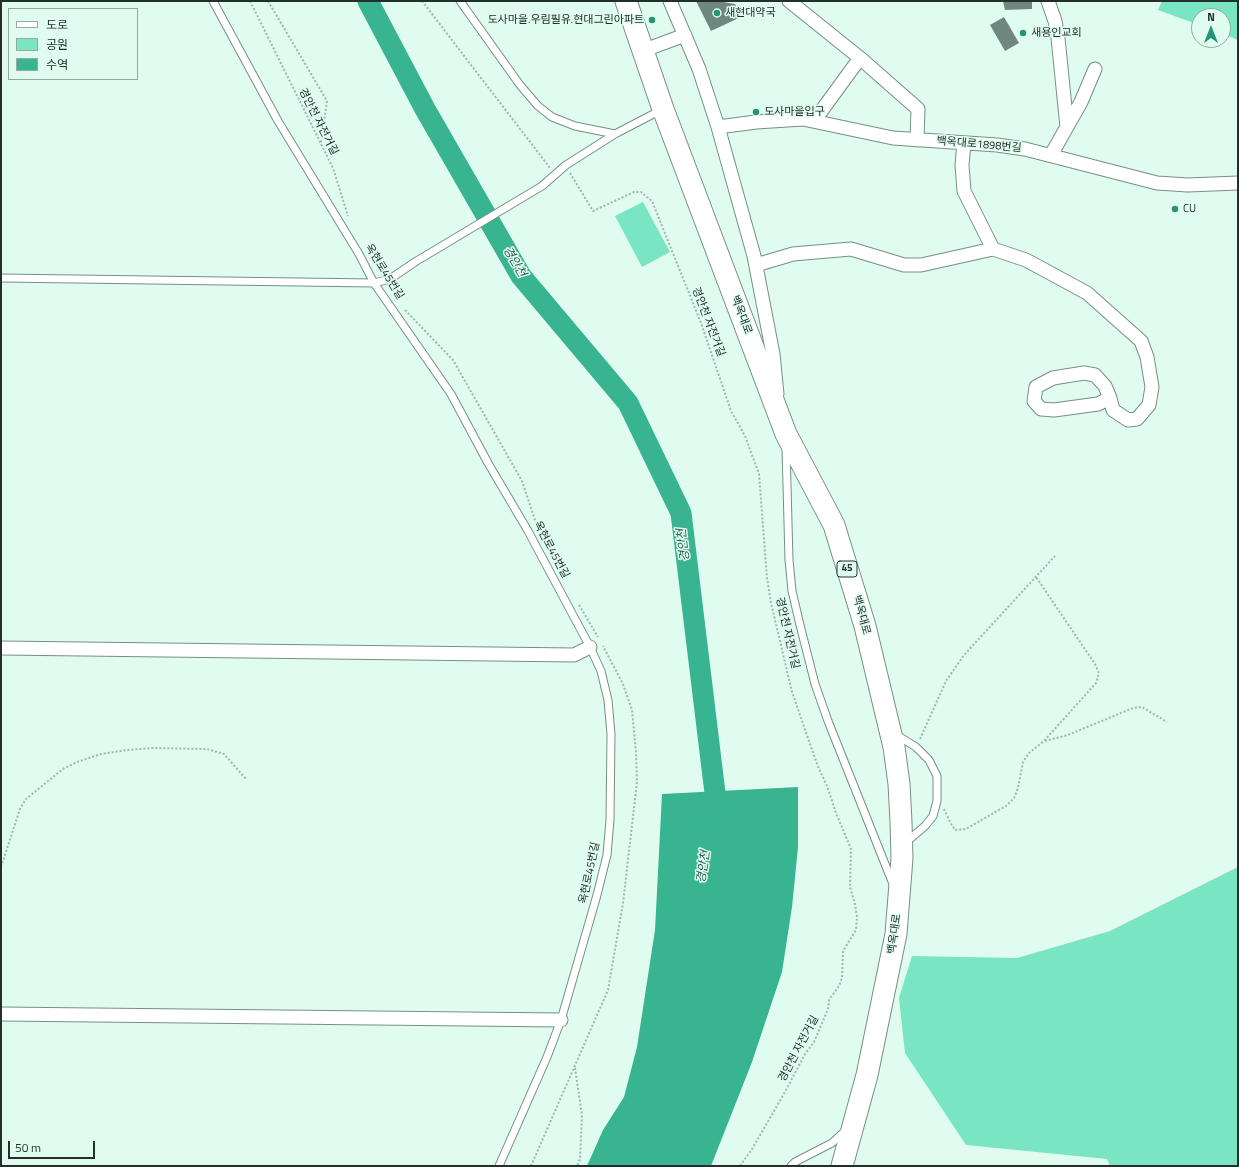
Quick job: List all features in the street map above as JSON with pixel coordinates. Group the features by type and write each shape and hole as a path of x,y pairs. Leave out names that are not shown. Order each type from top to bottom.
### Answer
{"main road":[{"name":"백옥대로","path":"626,1 663,109 783,427 834,525 865,626 890,731 899,784 902,846 896,934 880,1018 842,1166"}],"street":[{"path":"670,1 699,68 718,127 756,265 774,354 783,427"},
{"path":"789,1 860,58 918,109 917,140"},
{"path":"1048,1 1055,21 1058,38 1067,127"},
{"path":"642,51 685,35"},
{"path":"814,121 860,58"},
{"path":"1051,155 1081,102 1095,69"},
{"name":"백옥대로1898번길","path":"718,127 782,119 814,121 871,135 917,140 997,145 1051,155 1157,183 1188,185 1238,183"},
{"path":"964,143 962,166 964,191 980,226 993,249"},
{"path":"756,265 793,254 851,249 904,265 921,265 993,249 1026,260 1087,294 1141,341 1147,357 1152,387 1149,404 1137,419 1128,420 1114,410 1110,398 1106,386 1095,375 1084,372 1053,378 1036,387 1034,401 1041,409 1054,410 1098,404 1110,398"},
{"path":"1,648 574,655 590,647"},
{"path":"1,1014 561,1020"}],"lane":[{"name":"옥현로45번길","path":"213,1 278,121 374,283 451,394 488,463 528,531 602,672 608,700 611,734 610,820 606,855 597,896 561,1020 547,1057 499,1166"},
{"path":"460,1 520,85 543,110 552,117 574,126 615,134"},
{"path":"1,278 374,283 390,279 415,262 542,186 566,165 615,134 663,109"},
{"path":"783,427 789,560 792,592 800,625 815,684 828,721 899,899"},
{"path":"890,731 916,747 930,760 938,776 938,801 933,816 925,826 902,846"},
{"path":"791,1166 795,1162 832,1143 854,1124"}],"path":[{"name":"경안천 자전거길","path":"250,1 333,168 348,218"},
{"path":"268,1 327,101 321,144"},
{"path":"422,1 555,174"},
{"name":"경안천 자전거길","path":"566,165 593,211 634,192 641,192 652,201 701,323 731,411 744,436 759,474 768,584 792,692 817,764 851,849 849,878 857,917 856,930 843,951 842,978 839,986 829,1000 828,1009 814,1042 805,1054 786,1092 752,1149 740,1166"},
{"path":"916,747 946,680 964,655 1055,556"},
{"path":"938,801 946,811 955,830 966,829 1006,806 1014,798 1018,788 1023,762 1029,753 1044,741 1096,683 1099,673 1095,664 1036,577"},
{"path":"1044,741 1068,736 1133,708 1142,707 1167,722"},
{"path":"1,867 20,809 26,798 63,769 77,762 101,754 127,750 153,748 207,749 224,754 246,779"},
{"path":"531,1166 575,1068 582,1115 580,1159 577,1166"}],"green space":[{"path":"1162,1 1238,1 1238,40 1231,37 1231,8 1191,8 1191,22 1158,10"},
{"path":"643,202 670,252 642,267 615,216"},
{"path":"1238,867 1238,1166 1110,1166 1107,1159 966,1145 905,1053 899,998 912,956 1017,958 1110,931"}],"water":[{"path":"798,787 798,847 792,907 782,972 752,1062 711,1166 587,1166 603,1130 624,1097 637,1047 655,930 662,794"}],"building":[{"path":"696,1 718,1 735,4 741,17 711,31"},
{"path":"1003,1 1032,1 1032,9 1005,10"},
{"path":"1004,17 1019,43 1005,51 990,25"}],"waterway":[{"name":"경안천","path":"368,1 425,109 521,276 628,403 681,513 715,793 711,820"}],"place":[{"name":"새현대약국","path":"717,13"},
{"name":"도사마을.우림필유.현대그린아파트","path":"652,20"},
{"name":"새용인교회","path":"1023,33"},
{"name":"도사마을입구","path":"756,112"},
{"name":"CU","path":"1175,209"}]}
